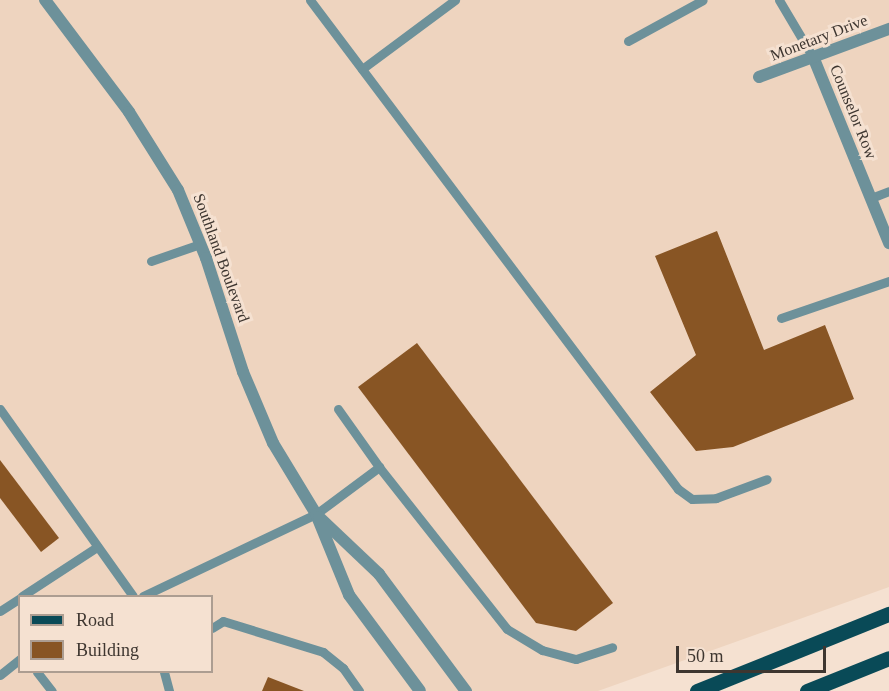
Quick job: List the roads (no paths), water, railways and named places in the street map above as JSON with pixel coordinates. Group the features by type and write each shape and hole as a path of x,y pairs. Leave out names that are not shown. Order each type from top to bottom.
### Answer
{"main road":[{"path":"697,691 889,614"},
{"path":"807,691 889,658"}],"street":[{"name":"Southland Boulevard","path":"45,0 129,112 178,190 200,244 243,372 269,433 316,514 349,595 420,691"},
{"name":"Monetary Drive","path":"759,77 814,59 889,29"},
{"name":"Counselor Row","path":"814,59 889,243"},
{"name":"Southland Boulevard","path":"316,514 379,574 466,691"}],"lane":[{"path":"310,0 678,489 692,499 716,498 767,479"},
{"path":"362,69 455,0"},
{"path":"628,40 703,0"},
{"path":"779,0 814,59"},
{"path":"871,198 889,190"},
{"path":"151,261 200,244"},
{"path":"781,318 889,281"},
{"path":"0,409 132,595"},
{"path":"339,409 379,467 507,629 542,650 576,659 612,647"},
{"path":"147,595 316,514 379,467"},
{"path":"24,595 97,547"},
{"path":"0,611 18,599"},
{"path":"213,627 223,621 323,652 343,668 359,691"},
{"path":"0,675 18,661"},
{"path":"39,673 52,691"},
{"path":"164,673 169,691"}]}
